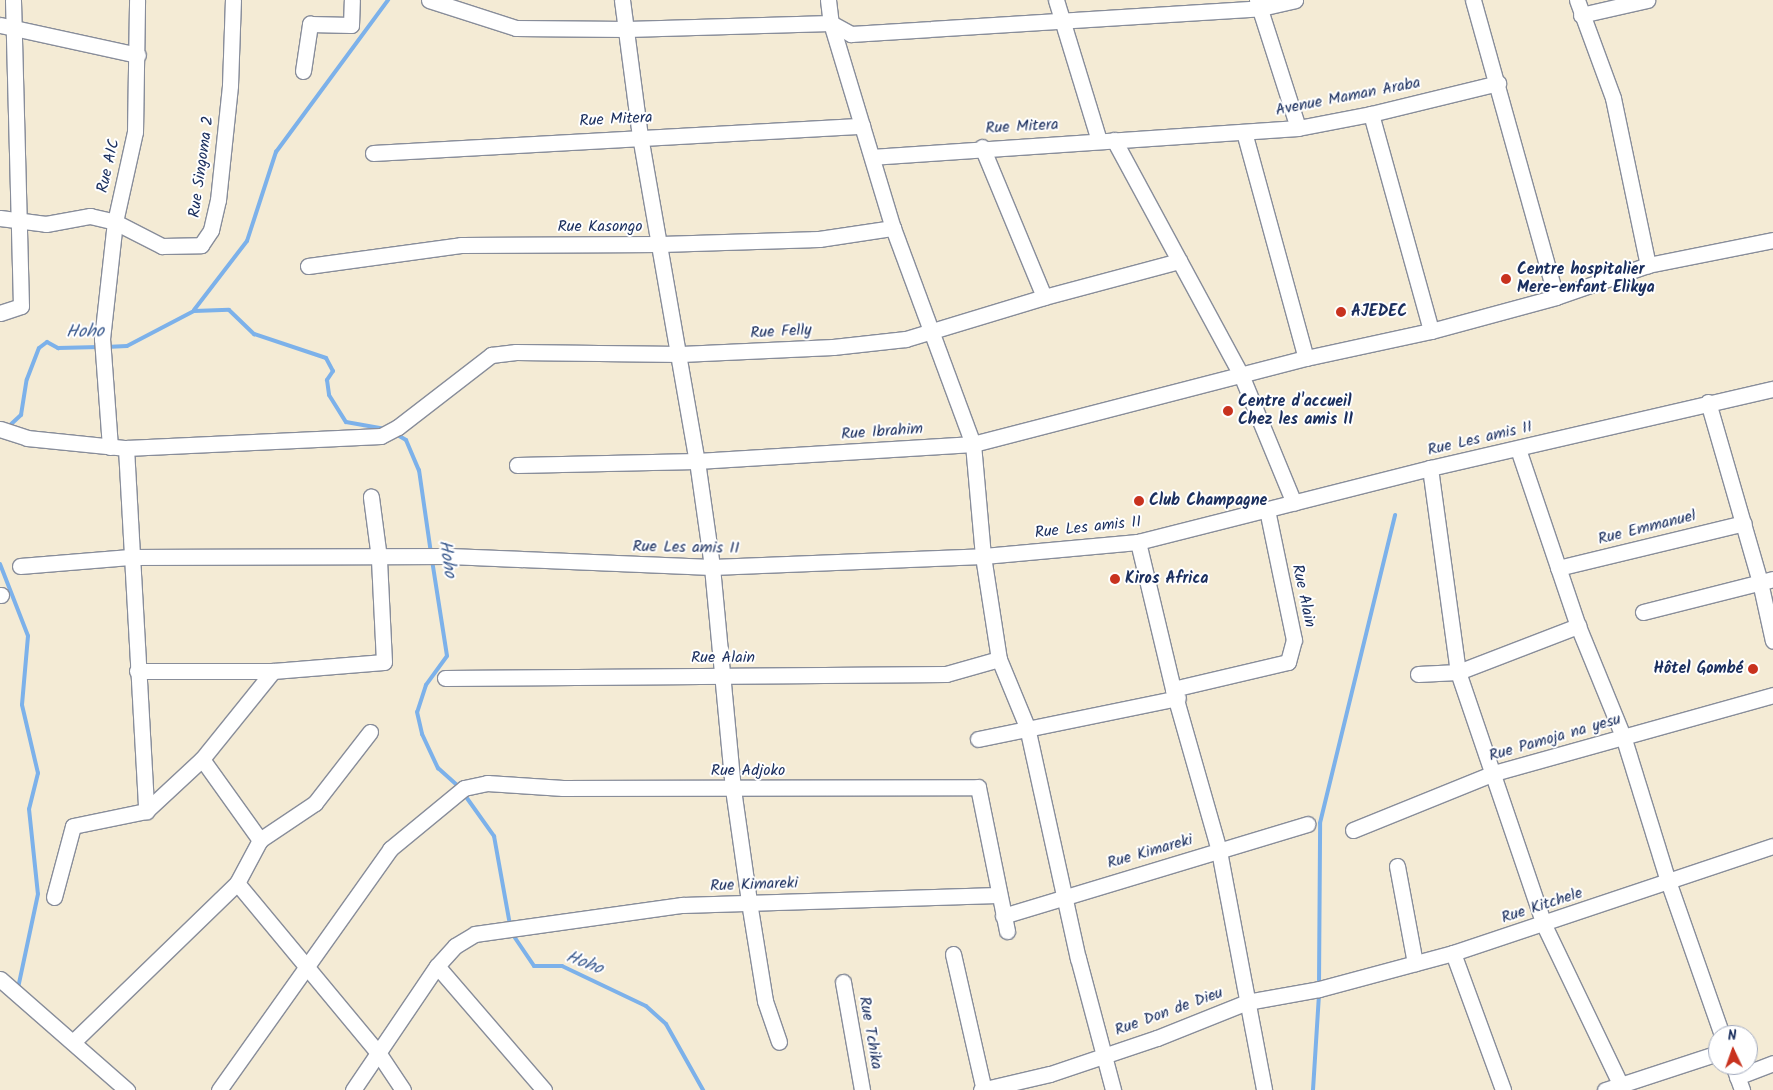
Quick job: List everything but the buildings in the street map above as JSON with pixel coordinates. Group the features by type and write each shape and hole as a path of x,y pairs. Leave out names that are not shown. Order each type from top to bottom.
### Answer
{"street":[{"path":"0,313 21,306 6,26 13,0"},
{"name":"Rue AIC","path":"110,447 102,346 115,222 135,132 138,55 137,0"},
{"name":"Rue Singoma 2","path":"115,222 162,246 201,245 211,230 230,85 233,0"},
{"path":"303,71 310,24 351,24 352,0"},
{"path":"429,0 516,28 627,29 831,23 851,34 1295,0"},
{"path":"622,0 640,136 680,354 712,567 720,676 749,902 765,1001 779,1042"},
{"name":"Rue Don de Dieu","path":"828,0 831,23 893,228 973,444 983,556 999,659 1026,727 1078,958 1112,1090"},
{"path":"1056,0 1106,141 1179,261 1242,377 1294,503"},
{"path":"1473,0 1498,83 1556,297"},
{"path":"1647,0 1579,7 1613,98 1648,265"},
{"path":"1259,4 1298,128"},
{"path":"6,26 138,55"},
{"name":"Avenue Maman Araba","path":"1106,141 1298,128 1371,114 1498,83"},
{"path":"1371,114 1432,331"},
{"name":"Rue Mitera","path":"372,153 640,136 862,126"},
{"path":"1244,132 1306,358"},
{"name":"Rue Mitera","path":"872,157 982,147 1106,141"},
{"path":"982,147 1044,297"},
{"path":"0,218 18,222 46,224 90,216 115,222"},
{"name":"Rue Kasongo","path":"308,266 357,256 461,245 661,244 819,239 893,228"},
{"name":"Rue Ibrahim","path":"517,464 697,461 973,444 1242,377 1306,358 1432,331 1556,297 1648,265 1773,240"},
{"name":"Rue Felly","path":"126,448 381,436 398,427 491,355 516,352 680,354 833,347 906,339 1044,297 1179,261"},
{"name":"Rue Les amis II","path":"20,566 130,557 379,558 449,556 712,567 983,556 1138,542 1430,468 1518,449 1708,402 1773,389"},
{"path":"1708,402 1744,523 1767,580 1773,641"},
{"path":"4,430 26,438 126,448 130,557 146,811"},
{"path":"1518,449 1578,626 1623,736 1668,881 1718,1025"},
{"path":"1430,468 1458,672 1544,924 1623,1088"},
{"path":"137,671 273,671 384,662 379,558 371,497"},
{"name":"Rue Alain","path":"978,739 1176,693 1288,662 1294,640 1267,510"},
{"name":"Rue Emmanuel","path":"1558,568 1744,523"},
{"name":"Rue Don de Dieu","path":"1138,542 1176,693 1219,850 1233,916 1264,1090"},
{"path":"1643,612 1767,580"},
{"path":"1418,674 1458,672 1578,626"},
{"name":"Rue Alain","path":"445,678 946,674 999,659"},
{"path":"54,896 73,826 146,811 202,759 273,671"},
{"name":"Rue Pamoja na yesu","path":"1353,830 1494,773 1773,695"},
{"path":"73,1042 237,883 260,840 315,803 370,732"},
{"path":"202,759 260,840"},
{"name":"Rue Adjoko","path":"307,970 390,849 460,791 487,783 563,788 978,787 998,895"},
{"name":"Rue Kimareki","path":"1003,916 1307,824"},
{"name":"Rue Kitchele","path":"1319,989 1453,953 1773,846"},
{"path":"1398,866 1415,963"},
{"path":"237,883 307,970 379,1054 403,1090"},
{"path":"998,895 1007,931"},
{"name":"Rue Kimareki","path":"353,1090 437,966 455,946 475,934 509,931 682,905 998,895"},
{"path":"1453,953 1503,1090"},
{"path":"953,954 982,1090"},
{"path":"437,966 544,1090"},
{"path":"219,1090 307,970"},
{"path":"0,979 127,1090"},
{"name":"Rue Tchika","path":"843,982 862,1090"},
{"name":"Rue Don de Dieu","path":"982,1090 1050,1074 1157,1038 1247,1002 1319,989"},
{"path":"1605,1090 1623,1088 1708,1057"},
{"path":"1737,1077 1773,1063"}],"waterway":[{"path":"194,310 247,241 276,152 388,0"},
{"name":"Hoho","path":"106,347 127,346 194,311 229,310 254,334 326,358 333,371 327,380 329,395 346,422 385,429"},
{"name":"Hoho","path":"8,427 21,415 27,379 39,348 47,342 58,348 99,347"},
{"name":"Hoho","path":"394,433 406,440 419,470 431,553"},
{"path":"1319,984 1320,823 1395,515"},
{"name":"Hoho","path":"432,560 447,656 426,685 417,712 422,734 438,768 460,788"},
{"path":"0,564 28,636 22,705 38,773 29,809 38,894 18,988"},
{"name":"Hoho","path":"464,794 494,836 510,925"},
{"name":"Hoho","path":"511,932 534,966 562,966 646,1006 666,1024 703,1090"},
{"path":"1313,1090 1319,994"}],"place":[{"name":"Centre hospitalier Mere-enfant Elikya","path":"1506,279"},
{"name":"AJEDEC","path":"1341,312"},
{"name":"Centre d'accueil Chez les amis II","path":"1228,411"},
{"name":"Club Champagne","path":"1139,501"},
{"name":"Kiros Africa","path":"1115,579"},
{"name":"Hôtel Gombé","path":"1753,669"}]}
